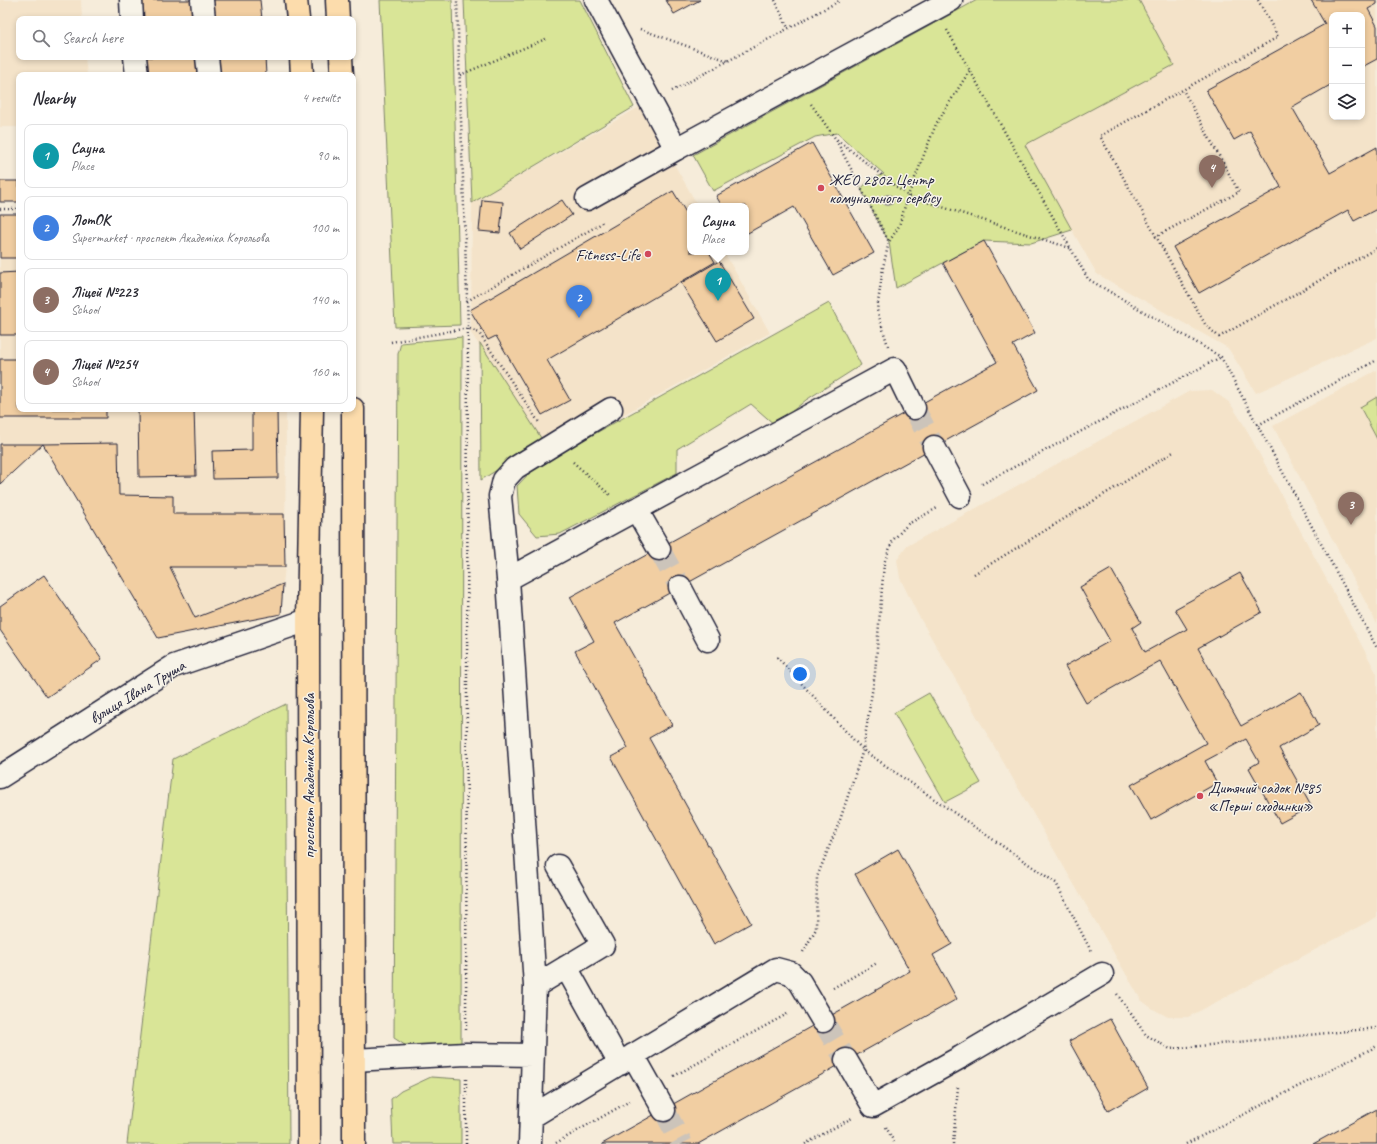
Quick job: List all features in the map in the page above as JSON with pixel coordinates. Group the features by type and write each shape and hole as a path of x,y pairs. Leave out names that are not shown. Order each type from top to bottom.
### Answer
{"main road":[{"path":"296,0 298,16"},
{"path":"337,0 338,16"},
{"path":"301,60 302,72"},
{"path":"341,60 342,72"},
{"name":"проспект Академіка Корольова","path":"309,1144 308,620 312,412"},
{"path":"353,412 354,1144"}],"street":[{"path":"131,0 132,16"},
{"path":"202,0 204,16"},
{"path":"588,199 676,149 943,4"},
{"path":"601,8 676,149"},
{"path":"135,60 137,72"},
{"path":"207,60 209,72"},
{"path":"508,579 895,369 914,408"},
{"path":"530,1144 535,986 508,579 500,496 504,480 515,468 611,409"},
{"path":"934,447 960,496"},
{"path":"636,509 659,548"},
{"path":"680,587 708,640"},
{"name":"вулиця Івана Труша","path":"0,777 174,666 308,620"},
{"path":"535,986 603,945 558,866"},
{"path":"566,967 627,1059 653,1089 664,1110"},
{"path":"531,1117 776,969 791,973 800,982 823,1021"},
{"path":"846,1060 873,1106 961,1057 1102,974"},
{"path":"353,1060 466,1054 532,1055"}],"path":[{"path":"457,0 468,328 466,1144"},
{"path":"775,0 788,28"},
{"path":"651,102 841,0"},
{"path":"1258,0 1278,37 1100,136 1155,237 1205,324 1219,337 1377,248"},
{"path":"943,4 970,70 1088,279 1221,356 1377,648"},
{"path":"601,8 728,61"},
{"path":"460,75 548,38"},
{"path":"895,369 877,310 883,266 889,242 899,226 908,196 936,124 970,70"},
{"path":"797,84 835,138 889,242"},
{"path":"1155,237 1239,192 1183,90"},
{"path":"835,138 908,196 1071,248"},
{"path":"467,301 602,223 588,199"},
{"path":"0,209 16,209"},
{"path":"391,342 468,328"},
{"path":"791,973 816,929 817,877 840,820 863,750 875,673 884,563 893,540 908,524 1221,356"},
{"path":"1258,425 1377,360"},
{"path":"974,574 1176,451"},
{"path":"777,657 863,750 1056,883 1102,974 1146,1035 1170,1049 1377,1028"},
{"path":"553,1144 877,963"},
{"path":"1186,1144 1377,1046"},
{"path":"953,1144 961,1057"},
{"path":"805,1144 873,1106"}],"shaded area":[{"path":"0,0 81,0 82,16 16,16 16,60 85,60 87,72 16,72 16,127 0,127"},
{"path":"977,0 1377,0 1377,338 1256,393 1228,348 1097,274 1024,146"},
{"path":"641,106 696,203 687,203 687,255 726,255 770,333 551,455 471,333 472,203"},
{"path":"0,214 16,214 16,412 286,412 285,567 283,584 158,638 43,445 0,484"},
{"path":"1377,370 1377,624 1273,426"},
{"name":"Дитячий садок №85 «Перші сходинки»","path":"1212,390 1230,403 1244,425 1377,674 1377,917 1188,1017 1168,1017 1153,1009 1141,1000 917,613 900,578 897,560 907,546 1190,391"}],"green space":[{"path":"380,0 452,0 460,325 395,327"},
{"path":"464,0 580,0 634,107 472,203"},
{"path":"977,0 1139,0 1174,65 1025,145 1072,230 1031,243 984,241 896,288 889,242 861,189 870,179 884,174 837,133 815,137 713,191 693,155"},
{"path":"829,303 861,365 806,400 775,425 751,404 677,449 677,473 560,534 537,536 519,514 517,486 535,467"},
{"path":"462,337 461,1052 414,1051 394,1038 398,354 401,343"},
{"path":"480,343 543,441 481,480"},
{"path":"1377,397 1377,439 1360,407"},
{"path":"929,693 981,783 945,802 894,713"},
{"path":"286,704 289,1144 127,1144 173,759"},
{"path":"431,1077 461,1079 461,1144 393,1144 391,1099 401,1091"}],"building":[{"path":"141,0 198,0 199,16 142,16"},
{"path":"213,0 260,0 262,16 214,16"},
{"path":"666,0 700,0 674,14"},
{"path":"1311,0 1377,0 1377,4 1368,9 1377,26 1377,59 1365,65 1365,12 1329,12 1329,86 1292,107 1330,173 1377,147 1377,209 1354,221 1348,210 1199,293 1173,247 1281,187 1250,131 1234,140 1206,90 1325,24"},
{"path":"146,60 203,60 204,72 147,72"},
{"path":"217,60 265,60 266,72 219,72"},
{"path":"812,143 874,253 833,275 794,207 749,232 749,203 720,203 716,196"},
{"path":"0,181 16,181 16,202 0,202"},
{"path":"673,191 687,214 687,255 711,255 715,262 547,360 570,400 542,415 496,336 488,340 470,310"},
{"path":"482,200 503,202 500,233 479,231"},
{"path":"562,200 572,215 520,249 510,233"},
{"path":"0,214 16,214 16,258 0,258"},
{"path":"984,241 1035,333 1013,345 1038,390 615,623 672,725 649,738 751,923 714,944 611,757 628,748 575,651 594,641 570,597 997,362 943,263"},
{"path":"719,261 754,319 717,341 681,283"},
{"path":"16,272 16,335 0,335 0,273"},
{"path":"0,359 16,359 16,412 106,412 106,418 0,418"},
{"path":"138,412 194,412 196,476 139,477"},
{"path":"252,412 277,412 278,478 213,479 212,451 252,450"},
{"path":"118,443 119,495 173,496 173,514 284,514 285,567 170,567 195,618 283,584 281,614 158,638 43,444"},
{"path":"0,444 43,444 0,484"},
{"path":"1111,569 1141,622 1132,628 1145,652 1187,629 1175,609 1240,573 1262,612 1198,648 1241,726 1301,692 1319,725 1279,748 1311,806 1280,823 1249,768 1259,762 1246,739 1205,761 1217,783 1151,820 1131,785 1206,743 1160,661 1086,703 1065,666 1110,641 1080,587"},
{"path":"44,575 102,659 47,697 0,630 0,606"},
{"path":"898,849 952,944 933,955 957,999 698,1144 602,1144 910,971 855,874"},
{"path":"1110,1019 1148,1088 1108,1111 1069,1041"},
{"path":"1377,1109 1377,1144 1313,1144"}],"tunnel":[{"path":"914,408 934,447"},
{"path":"659,549 680,587"},
{"path":"823,1021 846,1060"},
{"path":"664,1110 682,1144"}],"place":[{"name":"ЖЕО 2802 Центр комунального сервісу","path":"821,188"},
{"name":"Ліцей №254","path":"1212,188"},
{"name":"Fitness-Life","path":"648,254"},
{"name":"Сауна","path":"718,301"},
{"name":"ЛотОК","path":"579,318"},
{"name":"Ліцей №223","path":"1351,525"},
{"name":"Дитячий садок №85 «Перші сходинки»","path":"1200,796"}]}
